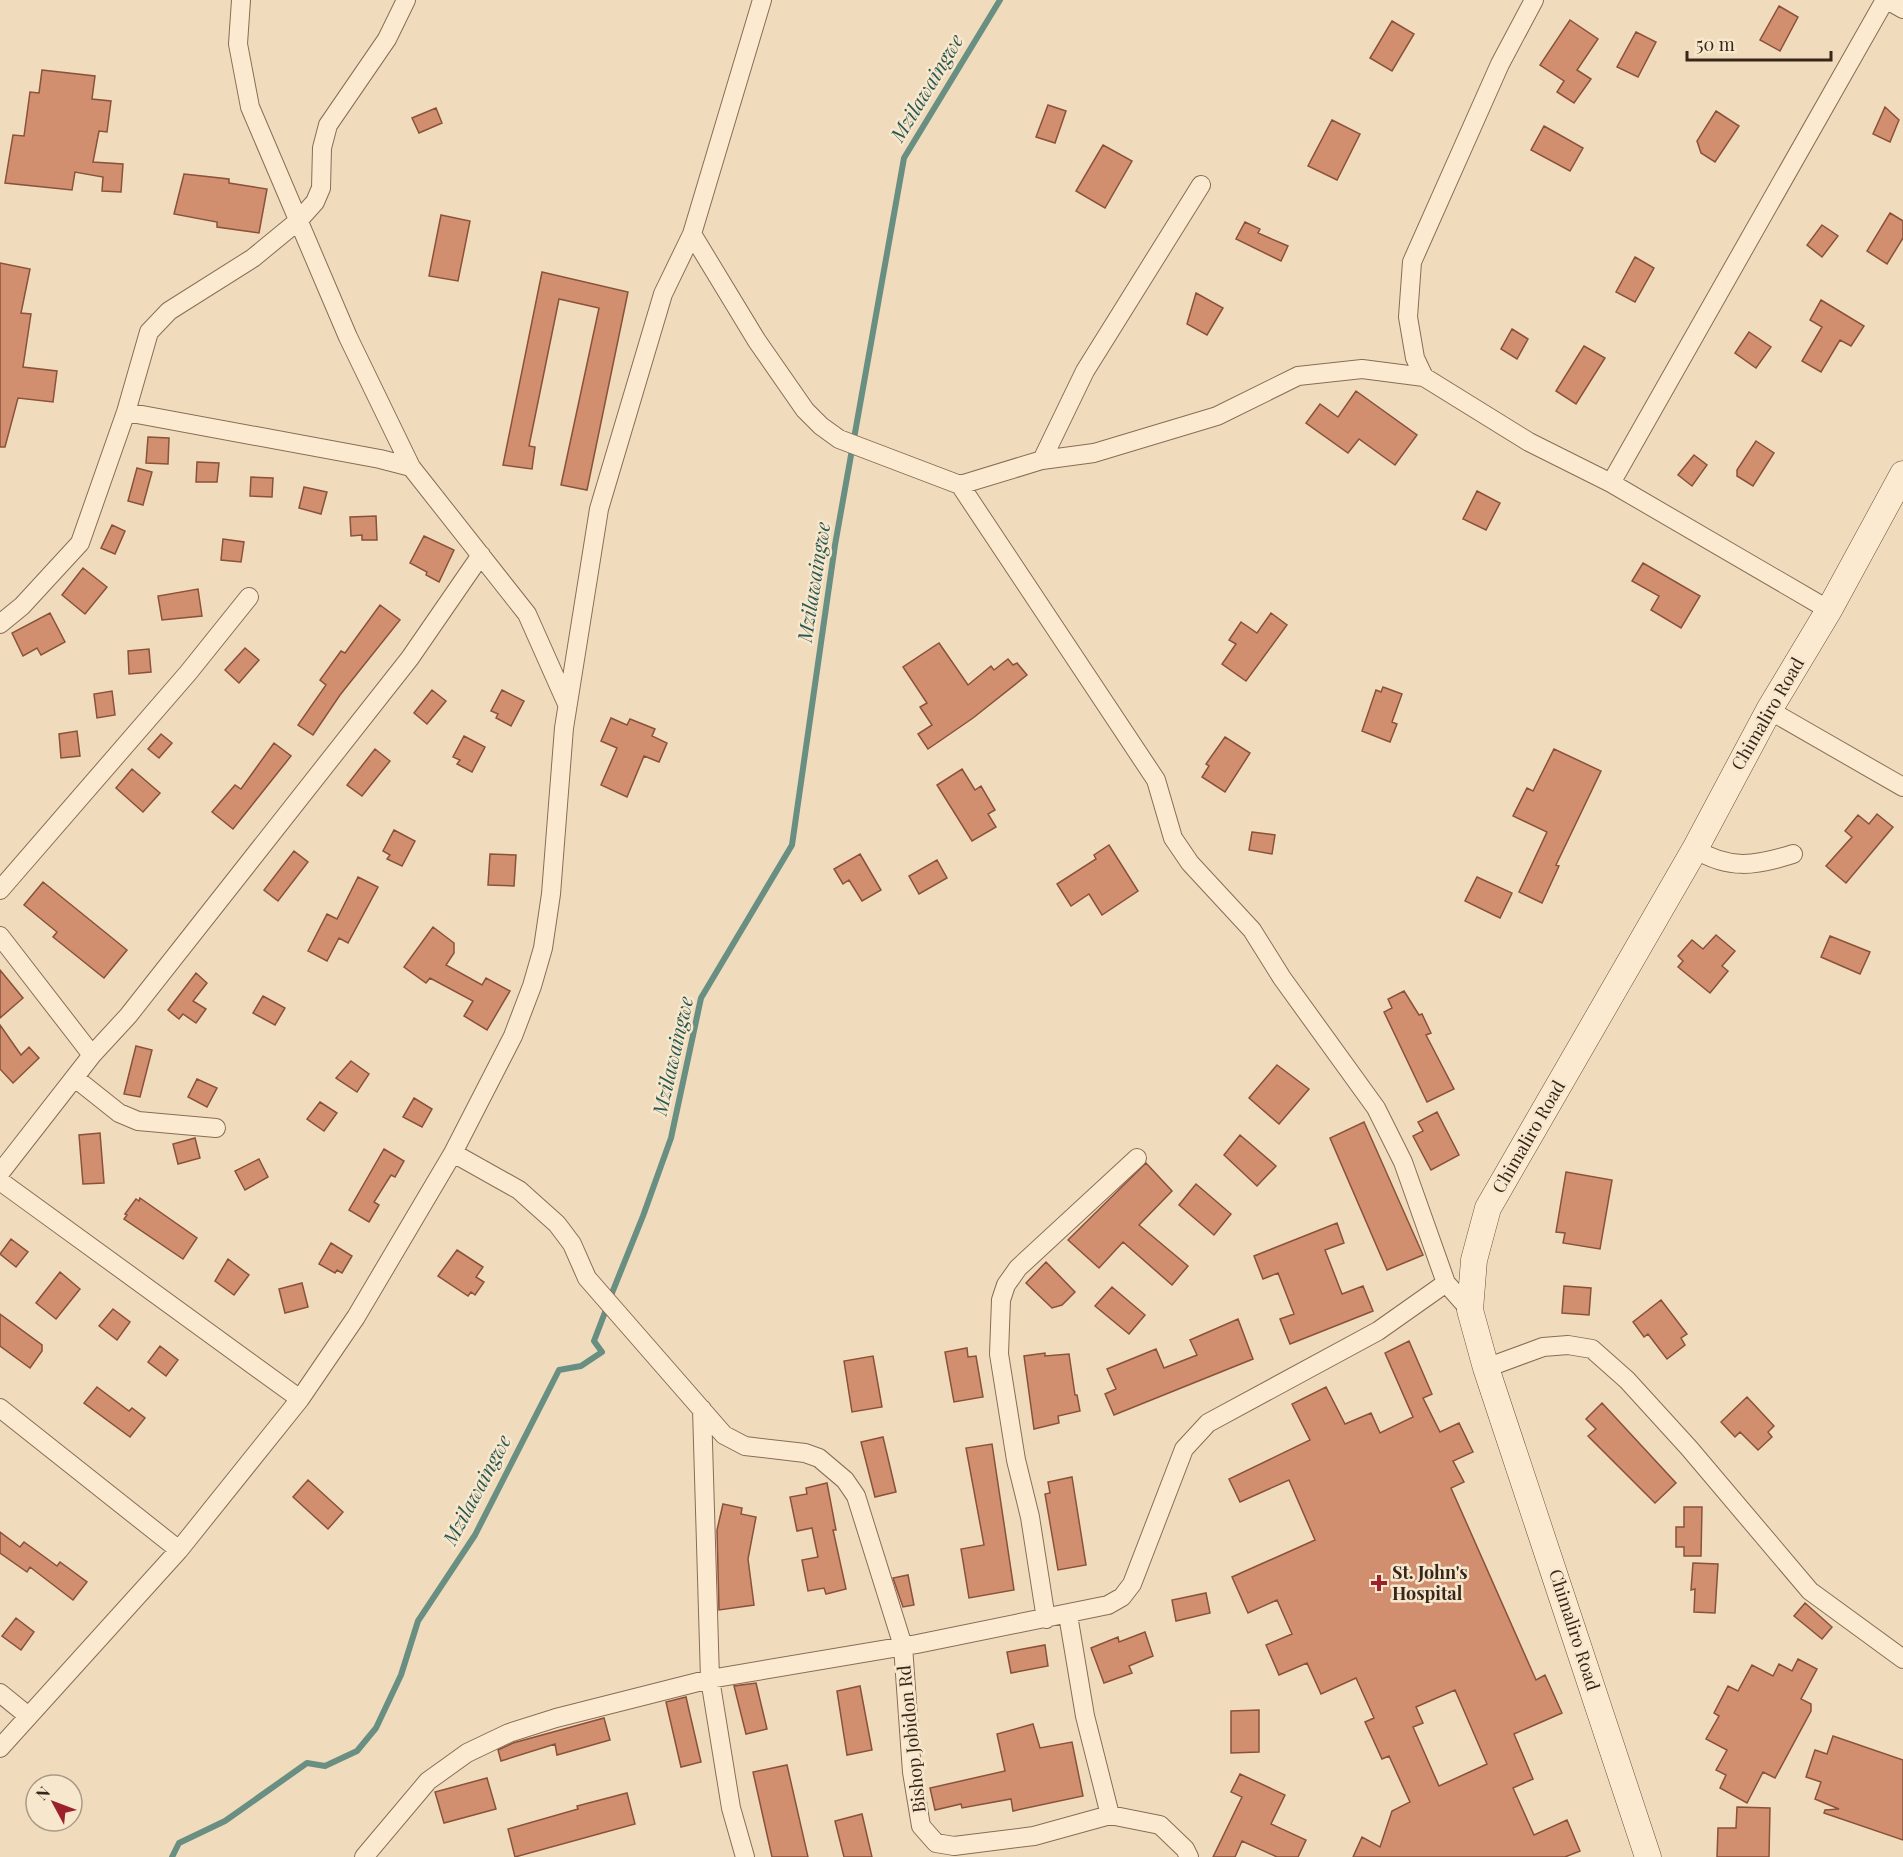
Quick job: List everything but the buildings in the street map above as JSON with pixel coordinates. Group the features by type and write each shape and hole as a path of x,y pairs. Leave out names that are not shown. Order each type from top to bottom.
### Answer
{"street":[{"path":"241,0 238,44 250,107 348,337 411,467 527,614 567,704"},
{"path":"0,624 22,606 80,543 126,412 150,332 159,320 240,267 297,221 315,202 321,188 322,148 328,125 387,39 406,0"},
{"path":"0,1748 27,1715 179,1550 300,1399 357,1317 453,1153 513,1036 543,948 551,894 567,704 599,509 663,294 692,234 762,0"},
{"path":"1424,377 1415,358 1408,317 1412,262 1500,64 1534,0"},
{"path":"1611,483 1886,0 1903,9"},
{"path":"1042,460 1085,371 1201,185"},
{"path":"692,234 757,341 805,410 821,426 839,439 960,485 1156,780 1173,838 1184,855 1252,930 1282,978 1376,1108 1403,1162 1446,1282 1470,1310"},
{"path":"960,485 1042,460 1094,453 1217,416 1298,376 1362,369 1424,377 1529,442 1611,483 1829,610"},
{"path":"126,412 380,459 411,467"},
{"name":"Chimaliro Road","path":"1648,1857 1486,1368 1470,1310 1474,1260 1488,1208 1695,849 1769,710 1829,610 1903,474"},
{"path":"0,1173 92,1055 128,1016 410,658 481,555"},
{"path":"0,890 189,674 249,597"},
{"path":"1769,710 1903,787"},
{"path":"1695,849 1714,860 1733,865 1750,864 1793,854"},
{"path":"0,936 92,1055"},
{"path":"75,1078 119,1113 138,1121 216,1128"},
{"path":"453,1153 519,1190 557,1224 572,1244 588,1278 702,1409 734,1442 756,1448 805,1453 819,1458 845,1480 862,1511 903,1646"},
{"path":"1046,1618 1032,1527 1016,1461 999,1354 1001,1300 1005,1285 1018,1268 1137,1158"},
{"path":"0,1181 300,1399"},
{"path":"364,1857 428,1781 467,1753 510,1733 556,1718 710,1679 1068,1615 1102,1607 1122,1597 1137,1573 1184,1449 1208,1424 1378,1331 1446,1282"},
{"path":"1486,1368 1543,1347 1568,1345 1592,1349 1627,1380 1681,1439 1810,1591 1903,1659"},
{"path":"0,1408 179,1550"},
{"path":"702,1409 710,1679 732,1808 745,1857"},
{"path":"1068,1615 1085,1716 1110,1815"},
{"name":"Bishop Jobidon Rd","path":"903,1646 912,1772 921,1826 936,1843 954,1846 1034,1836 1110,1815 1160,1825 1185,1849 1189,1857"},
{"path":"0,1693 27,1715"}],"waterway":[{"name":"Mzilawaingwe","path":"610,1298 671,1138 701,998 792,845 835,545 904,158 1000,0"},
{"name":"Mzilawaingwe","path":"172,1857 179,1843 225,1821 307,1763 325,1766 357,1751 376,1728 401,1675 418,1621 475,1535 559,1370 581,1366 602,1352 594,1341 607,1307"}],"place":[{"name":"St. John's Hospital","path":"1379,1583"}]}
